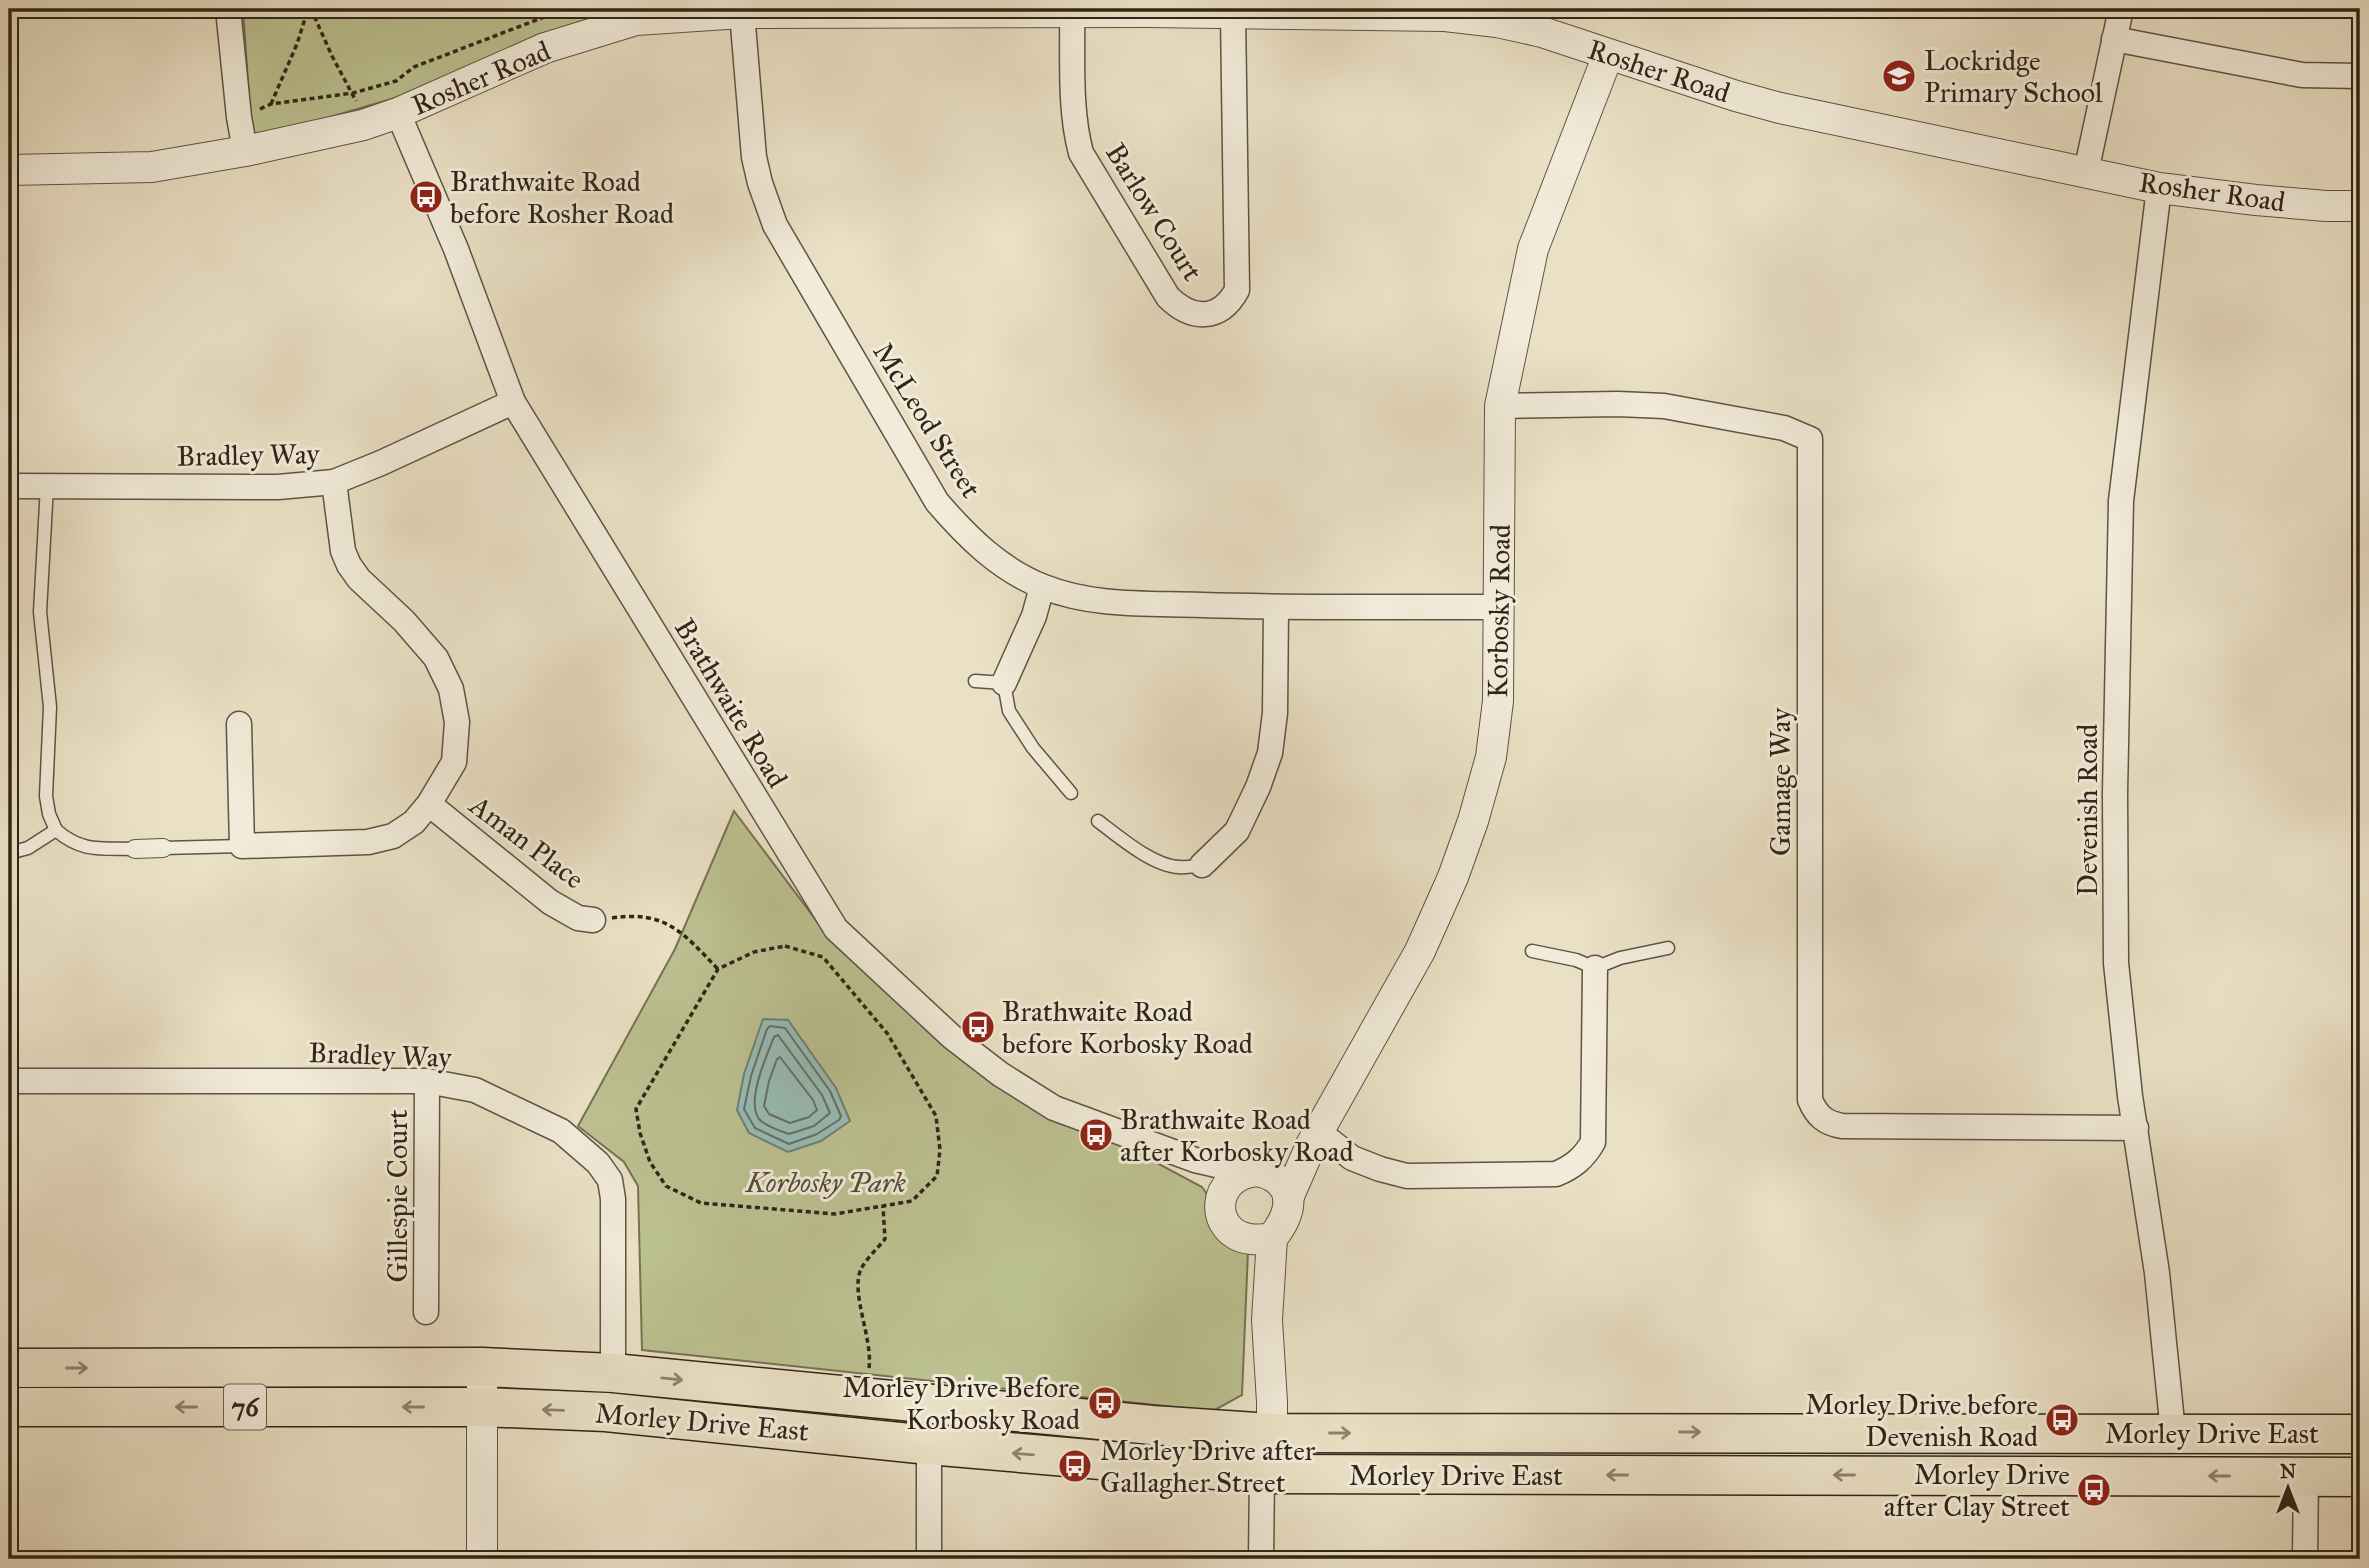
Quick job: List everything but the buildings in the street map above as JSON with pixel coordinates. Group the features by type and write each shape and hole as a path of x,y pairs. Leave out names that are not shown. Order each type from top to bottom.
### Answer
{"main road":[{"name":"Morley Drive East","path":"9,1368 482,1367 613,1373 1152,1425 1262,1432 2360,1434"},
{"name":"Morley Drive East","path":"9,1407 482,1407 606,1412 929,1445 1262,1474 2360,1477"}],"street":[{"path":"228,9 245,151"},
{"path":"2086,172 2121,9"},
{"name":"Rosher Road","path":"9,170 152,167 245,151 363,125 398,113 545,48 636,20 742,13 1149,10 1233,14 1445,16 1497,22 1542,32 1780,108 2159,188 2256,200 2360,206"},
{"name":"Barlow Court","path":"1072,12 1074,112 1081,153 1168,297 1190,314 1219,310 1232,300 1237,290 1233,14"},
{"name":"McLeod Street","path":"742,13 754,156 760,183 775,225 937,502 967,537 991,558 1042,587 1082,599 1276,607 1500,607"},
{"path":"2114,39 2302,75 2360,76"},
{"name":"Korbosky Road","path":"1288,1198 1315,1138 1420,951 1453,877 1473,821 1491,757 1499,701 1500,406 1533,248 1608,55"},
{"name":"Brathwaite Road","path":"398,113 456,248 513,402 836,929 953,1037 1000,1074 1054,1108 1195,1160 1252,1171"},
{"name":"Devenish Road","path":"2159,188 2129,432 2121,528 2115,793 2116,963 2130,1096 2157,1273 2173,1432"},
{"name":"Bradley Way","path":"9,486 278,487 334,482 382,463 513,402"},
{"name":"Gamage Way","path":"1500,406 1664,406 1784,428 1810,439 1810,1100 1822,1119 1829,1124 1842,1126 2136,1128"},
{"path":"239,724 242,846 368,842 393,836 414,822 429,804 454,762 457,722 452,689 436,659 404,621 359,579 349,565 344,551 334,482"},
{"path":"1004,684 1034,616 1042,587"},
{"path":"1202,865 1237,831 1258,788 1270,753 1275,713 1276,607"},
{"name":"Aman Place","path":"429,804 550,902 579,918 593,920"},
{"path":"135,849 163,848"},
{"path":"1262,1239 1232,1231 1225,1223 1220,1213 1223,1191 1237,1175 1252,1171 1315,1138 1352,1158 1380,1169 1407,1175 1556,1174 1570,1168 1586,1155 1593,1142 1595,968"},
{"name":"Bradley Way","path":"9,1081 427,1081 475,1090 561,1131 598,1163 610,1180 613,1199 613,1373"},
{"name":"Gillespie Court","path":"426,1312 427,1081"},
{"name":"Brathwaite Road","path":"1195,1160 1223,1191"},
{"path":"1252,1171 1278,1180 1288,1198 1289,1208 1286,1219 1262,1239 1249,1293 1255,1390 1262,1432 1261,1559"},
{"path":"482,1367 482,1559"},
{"path":"929,1445 929,1559"},
{"path":"2305,1559 2306,1476"}],"lane":[{"path":"47,486 40,612 50,707 46,796 49,814 56,830 69,842 87,848 135,849"},
{"path":"975,681 1004,684 1009,711 1033,748 1071,793"},
{"path":"1098,821 1131,846 1157,860 1178,868 1202,865"},
{"path":"9,853 27,848 56,830"},
{"path":"163,848 242,846"},
{"path":"1532,951 1576,960 1595,968 1620,958 1668,948"}],"path":[{"path":"309,9 353,93 363,125"},
{"path":"309,9 271,104 353,93 396,81 414,66 565,9"},
{"path":"593,920 632,915 655,918 685,935 718,969"},
{"path":"785,946 823,957 887,1033 936,1116 940,1150 937,1176 912,1201 835,1214 701,1203 666,1186 650,1162 639,1133 636,1109 718,969 754,952 785,946"},
{"path":"868,1374 871,1353 857,1284 861,1269 885,1239 883,1206"}],"green space":[{"path":"243,9 648,9 405,95 252,140"},
{"name":"Korbosky Park","path":"734,811 828,936 981,1069 1202,1187 1248,1251 1242,1395 1213,1411 642,1350 638,1186 624,1162 578,1126 675,949"}],"water":[{"path":"763,1019 788,1020 836,1088 850,1121 821,1141 788,1152 749,1133 737,1110 744,1074"}],"place":[{"name":"Lockridge Primary School","path":"1899,76"},
{"name":"Brathwaite Road before Rosher Road","path":"426,197"},
{"name":"Brathwaite Road before Korbosky Road","path":"978,1027"},
{"name":"Brathwaite Road after Korbosky Road","path":"1096,1135"},
{"name":"Morley Drive Before Korbosky Road","path":"1105,1403"},
{"name":"Morley Drive before Devenish Road","path":"2062,1420"},
{"name":"Morley Drive after Gallagher Street","path":"1075,1466"},
{"name":"Morley Drive after Clay Street","path":"2094,1490"}]}
